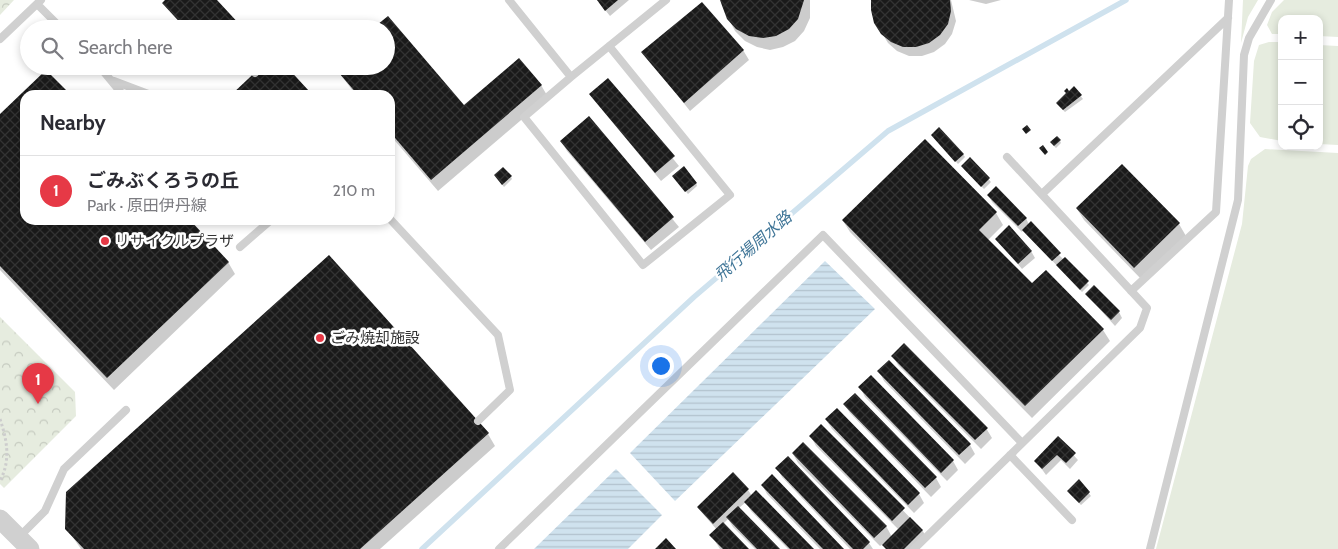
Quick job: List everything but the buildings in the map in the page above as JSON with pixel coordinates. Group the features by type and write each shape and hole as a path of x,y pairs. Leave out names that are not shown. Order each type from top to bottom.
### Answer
{"street":[{"path":"0,519 24,543"}],"lane":[{"path":"509,0 571,77"},
{"path":"609,46 730,194 643,265 524,117 571,77 609,46 666,0"},
{"path":"1131,291 1216,212 1229,0"},
{"path":"1150,549 1236,207 1244,55 1249,38 1271,0"},
{"path":"0,38 39,2 54,20"},
{"path":"1042,194 1228,18"},
{"path":"108,75 120,90"},
{"path":"114,81 138,90"},
{"path":"914,549 1140,328 1147,308 1007,157"},
{"path":"395,224 498,335 510,390 478,421"},
{"path":"240,247 265,225"},
{"path":"499,549 823,235 1022,443"},
{"path":"24,543 45,511 64,470 126,410"},
{"path":"1010,455 1072,520"}],"path":[{"path":"0,419 8,457 0,481"}],"green space":[{"path":"0,0 14,0 0,15"},
{"path":"1243,0 1258,0 1248,17 1241,43"},
{"path":"1284,0 1338,0 1338,37 1323,36 1323,15 1278,15 1278,34 1272,34 1267,25 1272,12"},
{"path":"1278,42 1278,140 1260,137 1250,123 1254,61 1259,45"},
{"path":"1323,45 1338,46 1338,145 1323,144"},
{"path":"1265,149 1338,153 1338,549 1156,549 1242,224 1248,166 1251,159"},
{"path":"0,317 75,392 76,416 4,488 0,484"}],"water":[{"path":"825,261 875,309 675,501 630,453"},
{"path":"616,469 662,515 628,549 534,549"}],"waterway":[{"name":"飛行場周水路","path":"422,549 694,297 888,131 1126,0"}],"place":[{"name":"リサイクルプラザ","path":"105,241"},
{"name":"ごみ焼却施設","path":"320,338"},
{"name":"ごみぶくろうの丘","path":"38,404"}]}
